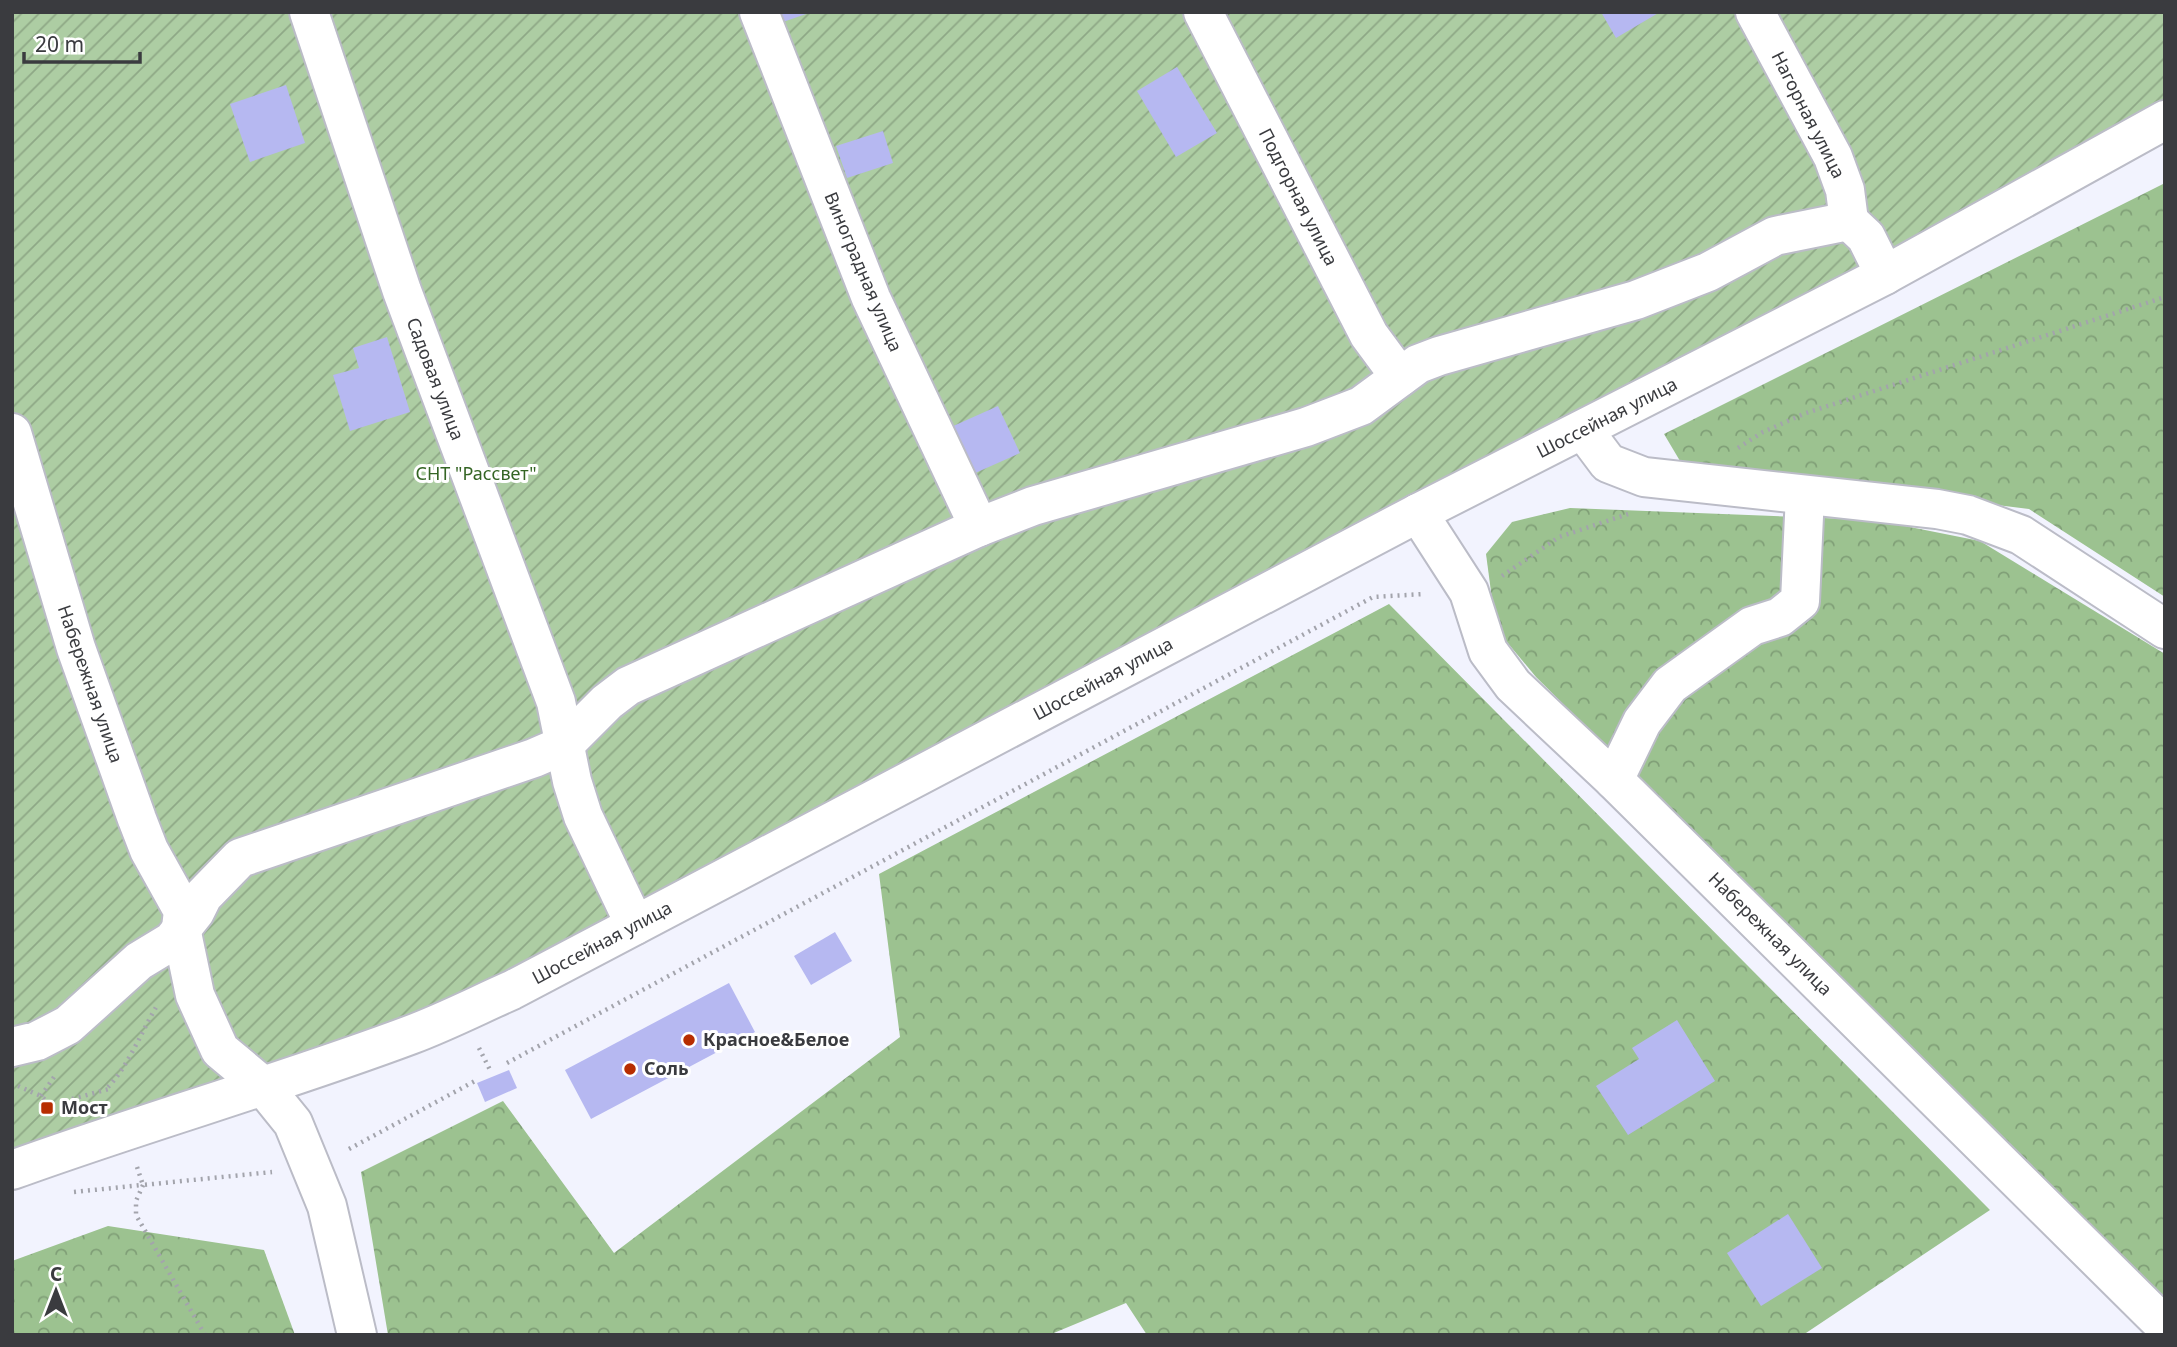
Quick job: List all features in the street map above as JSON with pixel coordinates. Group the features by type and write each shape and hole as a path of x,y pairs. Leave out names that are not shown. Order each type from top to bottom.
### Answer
{"street":[{"name":"Садовая улица","path":"309,12 402,291 556,702 564,745 583,816 635,925"},
{"name":"Виноградная улица","path":"759,12 871,298 979,527"},
{"name":"Подгорная улица","path":"1203,12 1369,335 1400,377"},
{"name":"Нагорная улица","path":"1755,12 1833,157 1845,190 1849,220"},
{"name":"Шоссейная улица","path":"12,1170 412,1034 512,990 1418,513 1584,431 1885,275 2165,120"},
{"path":"12,1047 37,1041 68,1025 139,961 172,941 184,947 219,876 240,858 534,758 564,745 628,686 979,527 1033,506 1306,427 1361,406 1400,377 1439,356 1636,300 1708,272 1775,236 1849,220 1866,237 1885,275"},
{"path":"1584,431 1608,463 1623,471 1685,482 1937,509 1998,524 2021,535 2165,629"},
{"name":"Набережная улица","path":"12,433 76,648 149,850 183,911 184,947 195,995 220,1050 263,1086"},
{"path":"1614,779 1643,722 1670,685 1752,626 1780,617 1800,601 1805,495"},
{"name":"Набережная улица","path":"1418,513 1469,592 1488,651 1513,685 1614,779 2165,1325"},
{"path":"263,1086 293,1123 327,1206 357,1335"}],"path":[{"path":"1685,482 1763,432 1806,413 2165,297"},
{"path":"507,1063 1373,597 1469,592 1493,583 1527,556 1559,537 1629,513"},
{"path":"72,1099 108,1087 121,1074 137,1038 172,982 184,947"},
{"path":"349,1149 475,1081"},
{"path":"12,1083 41,1096 52,1106"},
{"path":"108,1087 111,1095"},
{"path":"135,1161 143,1185 136,1200 136,1215 205,1335"},
{"path":"68,1193 273,1172"}],"green space":[{"name":"СНТ \"Рассвет\"","path":"12,12 2165,12 2165,101 1845,279 758,850 415,1017 12,1157"},
{"path":"2165,183 2165,597 2029,509 1683,466 1664,434"},
{"path":"1570,508 1875,520 1980,541 2165,654 2165,1303 1536,677 1496,629 1486,554 1512,522"},
{"path":"1389,604 1990,1210 1803,1335 1147,1335 1126,1303 1049,1335 388,1335 361,1172 503,1101 614,1253 900,1037 879,874"},
{"path":"108,1226 264,1250 295,1335 12,1335 12,1261"}],"building":[{"path":"776,12 809,12 809,13 780,23"},
{"path":"1601,12 1660,12 1616,38"},
{"path":"1177,67 1217,133 1176,157 1137,91"},
{"path":"286,85 305,143 250,162 230,104"},
{"path":"883,131 893,163 847,178 836,146"},
{"path":"387,337 410,412 350,431 333,375 359,368 353,348"},
{"path":"998,406 1020,453 973,474 951,427"},
{"path":"835,932 852,961 811,985 794,956"},
{"path":"729,983 755,1032 591,1119 565,1070"},
{"path":"1677,1020 1715,1081 1628,1135 1596,1086 1639,1059 1632,1048"},
{"path":"509,1070 517,1088 485,1102 477,1083"},
{"path":"1788,1214 1822,1268 1761,1306 1727,1253"}],"place":[{"name":"Красное&Белое","path":"689,1040"},
{"name":"Соль","path":"630,1069"},
{"name":"Мост","path":"47,1108"}]}
